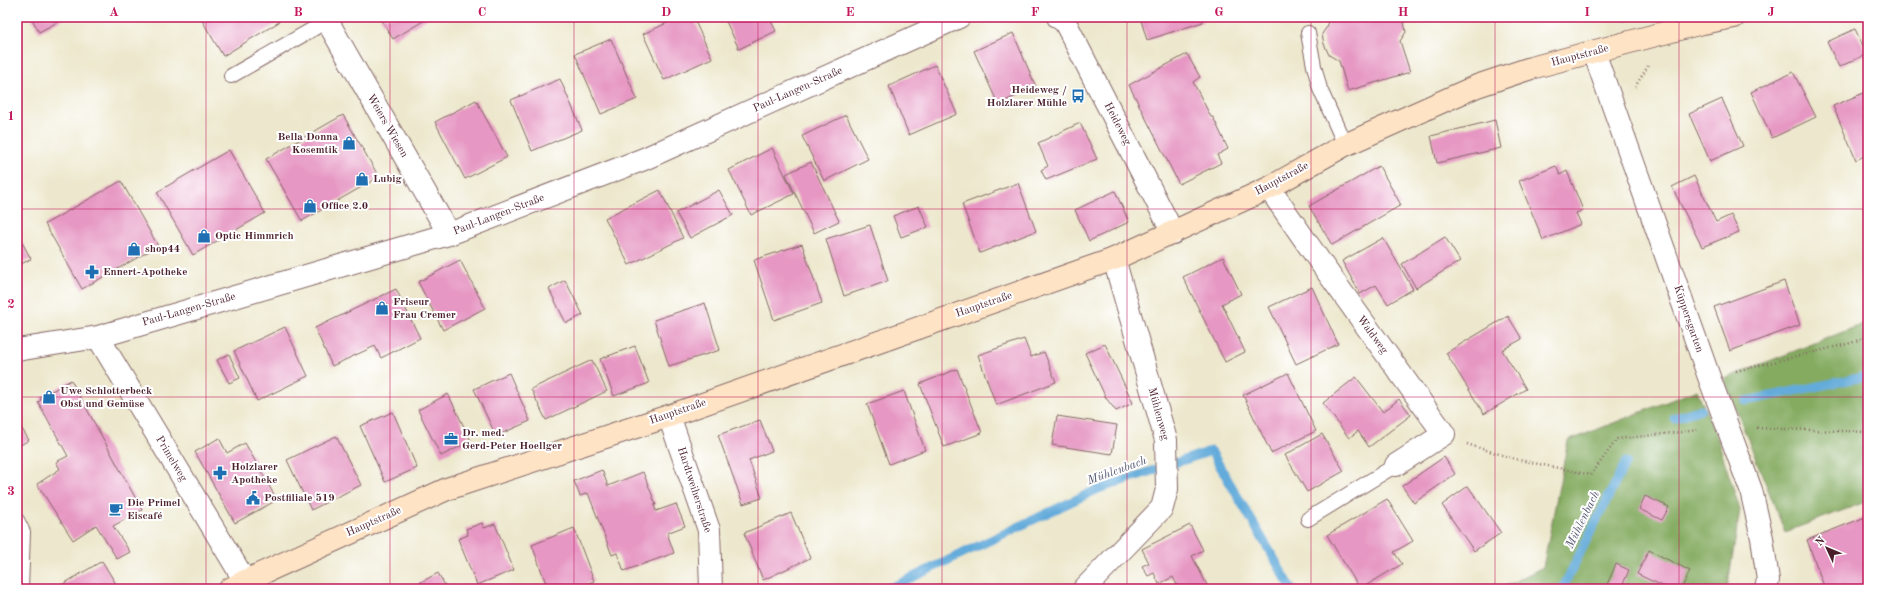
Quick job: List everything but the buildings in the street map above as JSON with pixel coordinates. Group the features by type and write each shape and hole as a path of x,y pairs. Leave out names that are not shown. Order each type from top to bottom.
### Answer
{"main road":[{"name":"Hauptstraße","path":"242,586 447,489 669,416 1114,259 1269,188 1345,145 1478,86 1532,68 1698,24 1734,17"}],"street":[{"name":"Paul-Langen-Straße","path":"17,350 98,337 448,234 644,159 959,17"},
{"name":"Heideweg","path":"1058,17 1065,22 1173,233"},
{"name":"Weiers Wiesen","path":"326,19 448,234"},
{"name":"Küppersgarten","path":"1594,52 1708,378 1751,490 1763,545 1768,580 1766,589"},
{"name":"Waldweg","path":"1269,188 1322,266 1444,434"},
{"name":"Mühlenweg","path":"1084,589 1162,508 1167,489 1166,440 1114,259"},
{"name":"Primelweg","path":"98,337 242,586"},
{"name":"Hardtweiherstraße","path":"669,416 709,530 711,589"},
{"path":"1396,465 1444,434"}],"lane":[{"path":"231,76 326,19"},
{"path":"1308,33 1320,89 1345,145"},
{"path":"1308,519 1396,465"},
{"path":"17,520 23,532 21,589"}],"path":[{"path":"1621,127 1637,83 1672,31"},
{"path":"1708,378 1851,343 1868,336"},
{"path":"1444,434 1473,447 1514,459 1591,475 1617,439 1727,426 1868,432"}],"green space":[{"path":"1868,322 1868,501 1785,532 1724,379"},
{"path":"1697,390 1716,435 1740,510 1728,584 1725,589 1500,589 1543,567 1568,441"}],"waterway":[{"name":"Mühlenbach","path":"1746,401 1868,376"},
{"name":"Mühlenbach","path":"1674,418 1701,409"},
{"name":"Mühlenbach","path":"888,589 1098,489 1211,451 1292,589"},
{"name":"Mühlenbach","path":"1562,589 1626,462"}],"place":[{"name":"Heideweg / Holzlarer Mühle","path":"1078,96"},
{"name":"Bella Donna Kosemtik","path":"349,143"},
{"name":"Lubig","path":"362,179"},
{"name":"Office 2.0","path":"310,206"},
{"name":"Optic Himmrich","path":"204,236"},
{"name":"shop44","path":"134,249"},
{"name":"Ennert-Apotheke","path":"92,272"},
{"name":"Friseur Frau Cremer","path":"382,308"},
{"name":"Uwe Schlotterbeck Obst und Gemüse","path":"49,397"},
{"name":"Dr. med. Gerd-Peter Hoellger","path":"451,439"},
{"name":"Holzlarer Apotheke","path":"220,473"},
{"name":"Postfiliale 519","path":"253,498"},
{"name":"Die Primel Eiscafé","path":"116,509"}]}
